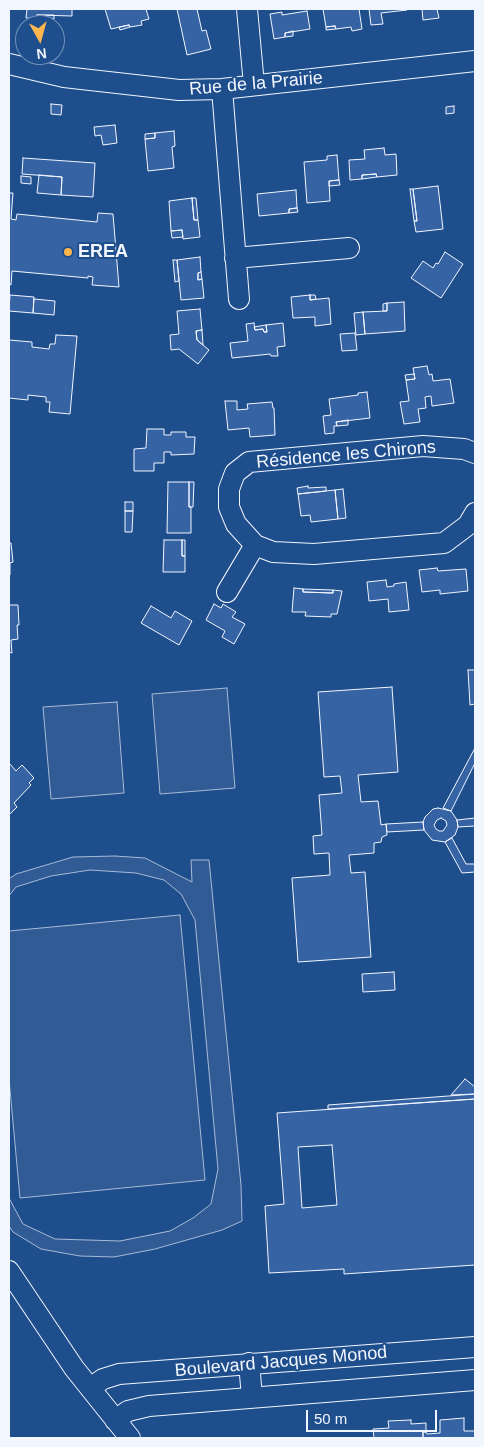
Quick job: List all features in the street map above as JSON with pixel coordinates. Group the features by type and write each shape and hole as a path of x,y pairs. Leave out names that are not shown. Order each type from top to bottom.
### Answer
{"street":[{"path":"247,9 254,85"},
{"name":"Rue de la Prairie","path":"9,64 64,77 179,90 222,89 475,61"},
{"path":"222,89 234,258 239,299"},
{"path":"234,258 349,248"},
{"name":"Résidence les Chirons","path":"255,545 236,524 229,507 229,489 235,473 249,462 423,446 464,449 475,453"},
{"path":"227,592 255,545 273,552 314,554 444,543 473,523"},
{"path":"9,1271 74,1368 130,1438"},
{"name":"Boulevard Jacques Monod","path":"90,1388 102,1379 119,1374 475,1347"},
{"path":"249,1363 252,1398"},
{"path":"114,1420 128,1411 149,1406 475,1380"}],"shaded area":[{"path":"227,688 235,788 160,794 152,694"},
{"path":"117,702 124,793 51,799 43,707"},
{"path":"115,856 145,858 192,882 191,860 209,860 241,1185 242,1221 222,1230 155,1249 114,1257 80,1256 41,1249 13,1232 9,1226 9,1198 23,1224 55,1239 120,1241 170,1231 193,1218 211,1204 218,1169 195,920 181,894 164,880 136,873 90,870 51,876 16,887 9,896 9,879 16,874 73,857"},
{"path":"180,915 205,1180 20,1198 9,1079 9,931"}],"building":[{"path":"27,9 72,9 72,16 26,15"},
{"path":"105,9 146,9 149,19 141,21 142,25 130,27 129,25 111,29"},
{"path":"177,9 197,9 202,31 206,30 211,49 187,55"},
{"path":"323,9 359,9 362,29 352,31 351,27 336,29 335,26 326,27"},
{"path":"369,9 407,10 381,13 383,24 371,25"},
{"path":"422,9 437,9 439,18 423,20"},
{"path":"307,11 310,29 285,33 285,37 274,39 270,14 282,12 282,15"},
{"path":"129,25 130,27 120,30 119,27"},
{"path":"335,26 336,29 326,30 326,27"},
{"path":"293,31 293,36 285,37 285,33"},
{"path":"51,104 62,105 61,115 51,114"},
{"path":"454,106 454,113 446,114 446,107"},
{"path":"115,125 117,143 103,145 101,135 95,136 94,127"},
{"path":"174,131 175,146 172,147 174,168 148,171 145,139 155,138 155,133"},
{"path":"155,133 155,138 145,139 145,134"},
{"path":"384,148 385,155 396,154 397,175 377,177 376,174 362,175 362,179 350,180 349,160 365,159 364,150"},
{"path":"337,155 339,180 329,181 330,201 307,203 304,162 327,160 327,156"},
{"path":"23,158 95,163 93,197 61,195 62,177 22,174"},
{"path":"376,174 377,177 362,179 362,175"},
{"path":"39,175 62,177 61,195 37,193"},
{"path":"21,176 31,177 31,184 21,183"},
{"path":"339,180 340,185 329,186 329,181"},
{"path":"438,186 443,229 416,232 414,221 417,221 413,189"},
{"path":"410,189 413,189 417,221 414,221"},
{"path":"296,190 297,208 289,209 289,213 259,216 257,194"},
{"path":"9,193 13,193 11,219 16,220 17,214 97,222 98,213 113,214 119,287 92,285 93,277 88,276 88,278 12,271 11,285 9,284"},
{"path":"192,198 196,198 198,220 194,220"},
{"path":"192,198 194,220 198,220 200,237 183,239 182,230 171,231 169,201"},
{"path":"297,208 298,212 289,213 289,209"},
{"path":"182,230 183,237 172,238 171,231"},
{"path":"445,252 463,264 441,298 411,278 423,261 433,268 436,263 438,264"},
{"path":"200,257 201,272 198,273 198,280 202,279 204,298 181,300 177,260"},
{"path":"173,260 177,260 179,281 175,282"},
{"path":"201,272 202,279 198,280 198,273"},
{"path":"10,295 34,297 33,313 9,311"},
{"path":"310,295 315,295 316,299 310,300"},
{"path":"310,295 310,300 329,298 331,324 315,326 315,317 293,318 291,297"},
{"path":"34,299 55,301 54,315 33,313"},
{"path":"404,302 405,331 365,334 363,312 387,311 387,303"},
{"path":"387,303 387,311 383,311 383,304"},
{"path":"200,309 202,330 196,331 197,340 209,350 198,364 179,349 171,350 170,335 179,334 177,311"},
{"path":"363,312 365,334 356,335 354,313"},
{"path":"254,323 255,330 263,329 264,332 267,332 266,325 283,323 285,346 277,347 278,356 271,356 270,354 232,358 230,343 248,341 246,324"},
{"path":"266,325 267,332 264,332 263,329 255,330 254,327"},
{"path":"202,330 203,345 197,340 196,331"},
{"path":"355,333 357,350 342,351 340,334"},
{"path":"56,335 77,336 70,414 49,412 50,402 46,402 46,397 28,395 28,400 9,398 9,340 32,342 32,347 49,349 50,344 55,344"},
{"path":"427,366 429,375 432,374 433,381 450,379 454,403 432,406 431,396 425,397 426,408 418,409 420,422 404,424 400,402 409,401 406,380 415,379 413,368"},
{"path":"414,374 415,379 406,380 405,375"},
{"path":"367,392 370,418 336,422 337,426 334,426 334,433 325,434 323,416 331,415 329,399"},
{"path":"225,401 237,401 237,410 248,409 247,404 272,402 275,435 250,437 249,428 228,430"},
{"path":"348,420 348,425 337,426 336,422"},
{"path":"147,429 164,429 164,435 171,435 171,432 186,432 186,437 195,437 194,454 171,455 171,452 164,452 164,463 154,463 154,471 134,471 134,449 146,448"},
{"path":"168,482 189,482 191,533 167,533"},
{"path":"189,482 194,482 193,507 189,507"},
{"path":"308,486 308,488 326,487 326,491 298,494 297,488"},
{"path":"343,489 346,518 338,519 335,490"},
{"path":"335,490 338,519 311,522 310,515 301,516 298,494"},
{"path":"125,502 133,502 133,511 125,511"},
{"path":"125,511 133,511 132,532 125,532"},
{"path":"164,540 182,540 185,572 163,572"},
{"path":"182,540 185,540 185,556 182,556"},
{"path":"9,543 11,543 13,562 10,563 10,575 9,575"},
{"path":"437,568 438,571 466,569 468,591 440,594 440,590 422,592 419,570"},
{"path":"386,580 387,587 406,582 409,610 389,612 388,599 369,601 367,582"},
{"path":"294,588 303,589 303,592 333,593 333,590 342,591 337,614 331,614 331,617 305,616 306,612 292,612"},
{"path":"303,589 333,590 333,593 303,592"},
{"path":"214,604 221,608 223,604 236,612 232,617 245,624 234,644 222,637 225,631 206,620"},
{"path":"9,605 18,605 18,639 11,640 12,653 9,652"},
{"path":"151,606 171,618 175,611 192,621 179,645 141,623"},
{"path":"468,670 475,670 475,704 470,705"},
{"path":"392,687 398,772 358,775 361,802 378,801 381,825 386,824 387,835 382,837 381,842 374,843 374,853 349,855 351,873 365,872 371,957 298,962 292,878 330,875 329,853 314,854 313,836 322,835 319,795 342,793 340,776 324,777 318,692"},
{"path":"475,748 475,763 451,811 443,808"},
{"path":"9,763 16,771 22,765 34,778 29,783 31,785 14,803 17,807 9,815"},
{"path":"438,808 451,811 457,820 458,827 455,835 445,842 432,840 424,830 423,822 425,817 433,809","holes":["441,818 446,821 447,825 443,831 436,829 434,825 437,820"]},
{"path":"475,818 475,826 458,827 457,820"},
{"path":"423,822 424,830 387,832 386,824"},
{"path":"452,838 466,864 475,864 475,872 462,873 445,842"},
{"path":"394,972 395,990 363,992 362,974"},
{"path":"465,1079 475,1087 475,1094 451,1095"},
{"path":"475,1094 475,1099 328,1109 328,1105"},
{"path":"475,1099 475,1265 344,1274 344,1269 269,1273 265,1206 284,1204 277,1113","holes":["332,1145 337,1205 302,1208 298,1147"]},
{"path":"464,1418 464,1431 475,1431 475,1438 423,1438 423,1432 427,1434 440,1433 440,1420"},
{"path":"411,1420 411,1424 426,1423 426,1432 423,1432 423,1438 374,1438 373,1429 389,1428 388,1421"}],"place":[{"name":"EREA","path":"68,252"}]}
